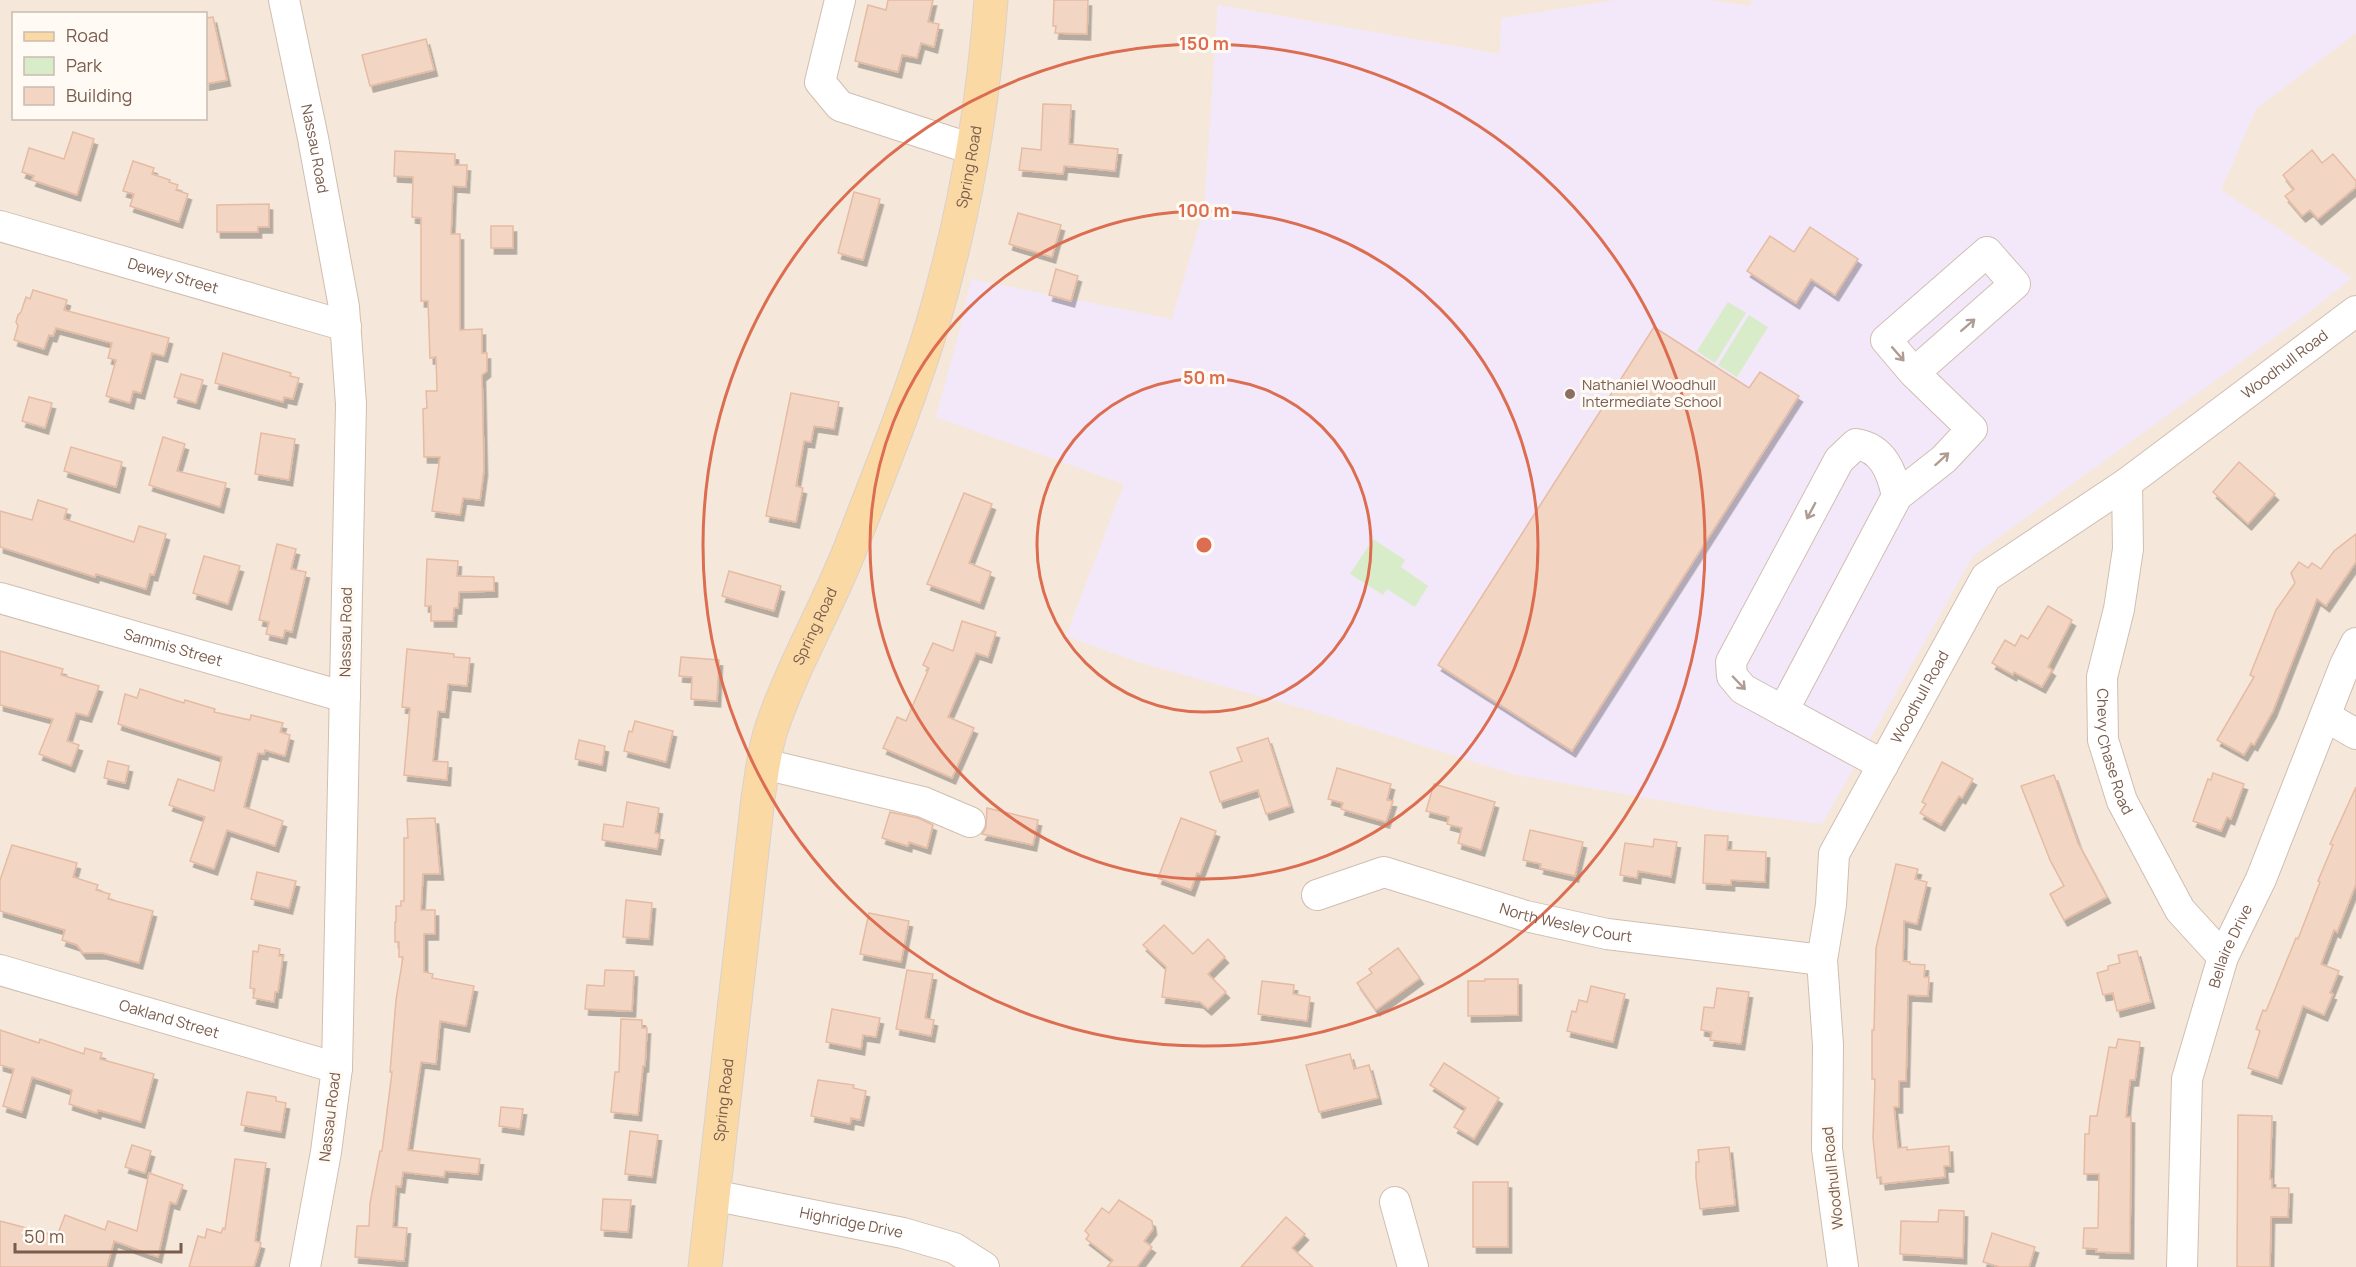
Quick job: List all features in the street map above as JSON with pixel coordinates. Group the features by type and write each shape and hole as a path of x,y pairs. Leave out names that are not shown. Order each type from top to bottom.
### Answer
{"main road":[{"name":"Spring Road","path":"705,1267 758,798 771,729 805,644 851,546 897,429 925,346 960,211 972,149 986,68 991,0"}],"street":[{"name":"Nassau Road","path":"284,0 315,149 346,326 351,404 337,1068 326,1152 305,1267"},
{"path":"840,0 820,82 840,106 972,149"},
{"name":"Dewey Street","path":"0,226 346,326"},
{"name":"Woodhull Road","path":"1842,1267 1827,1149 1828,1045 1822,960 1831,905 1834,854 1986,577 2127,483 2356,310"},
{"path":"1783,711 1897,496 1944,459 1972,429 1914,373"},
{"path":"1883,765 1743,689 1732,676 1731,662 1839,460 1856,444 1874,450 1888,466 1897,496"},
{"name":"Chevy Chase Road","path":"2127,483 2128,549 2119,609 2102,677 2103,740 2122,801 2180,910 2223,957"},
{"name":"Sammis Street","path":"0,598 345,697"},
{"name":"Bellaire Drive","path":"2182,1267 2187,1079 2223,957 2261,879 2345,664 2356,643"},
{"path":"2325,716 2356,734"},
{"path":"764,764 923,802 970,822"},
{"name":"North Wesley Court","path":"1317,895 1384,872 1526,916 1607,934 1822,960"},
{"name":"Oakland Street","path":"0,970 337,1068"},
{"name":"Highridge Drive","path":"712,1195 903,1233 954,1248 984,1267"},
{"path":"1395,1202 1413,1267"}],"shaded area":[{"path":"0,0 2356,0 2356,1267 0,1267"},
{"name":"Nathaniel Woodhull Intermediate School","path":"1616,0 1710,0 1750,6 1752,0 2356,0 2356,33 2256,109 2221,190 2352,278 2311,311 1973,556 1822,824 1720,811 1513,774 1315,712 1135,661 1066,636 1124,484 936,417 971,279 1172,319 1204,209 1218,5 1500,54 1501,18"}],"green space":[{"path":"1728,302 1746,313 1715,363 1697,351"},
{"path":"1749,315 1768,327 1737,377 1718,365"},
{"path":"1373,539 1405,560 1401,567 1428,586 1415,607 1387,589 1383,595 1350,574"}],"building":[{"path":"888,0 933,0 928,22 939,24 934,47 921,43 917,58 902,55 898,72 855,61 868,5 886,10"},
{"path":"1054,0 1088,0 1087,34 1055,33"},
{"path":"213,17 227,80 207,84 207,18"},
{"path":"426,39 434,70 370,86 362,55"},
{"path":"1043,104 1071,105 1069,144 1118,149 1115,171 1064,166 1063,174 1019,170 1022,148 1041,150"},
{"path":"73,132 94,139 77,195 32,180 34,176 22,172 29,148 64,159"},
{"path":"2312,150 2322,163 2333,154 2356,181 2356,187 2318,219 2310,210 2302,216 2285,196 2294,189 2283,175"},
{"path":"395,151 455,154 455,165 467,165 466,187 453,186 451,234 460,234 460,330 482,329 482,353 487,353 487,371 482,375 484,470 480,500 463,498 460,515 432,511 440,457 424,457 423,409 427,408 426,391 437,391 436,357 430,358 428,301 421,301 421,218 412,217 413,177 394,176"},
{"path":"133,161 154,168 152,174 170,180 169,182 178,185 176,190 188,194 179,222 130,206 134,194 123,191"},
{"path":"854,192 880,199 863,260 838,253"},
{"path":"269,204 269,227 258,227 258,232 217,232 217,205"},
{"path":"1018,213 1061,225 1052,257 1009,244"},
{"path":"491,226 513,226 513,248 491,248"},
{"path":"1810,227 1858,259 1835,295 1811,279 1796,303 1747,271 1770,236 1794,252"},
{"path":"1056,269 1078,276 1071,301 1049,295"},
{"path":"33,290 67,300 64,310 169,338 164,356 152,353 141,393 133,391 130,403 106,396 116,360 108,358 112,343 56,328 53,336 49,335 44,349 14,340 18,315 26,297 30,299"},
{"path":"1654,327 1749,388 1760,372 1799,396 1572,751 1438,665"},
{"path":"223,353 291,373 290,376 299,378 293,399 284,397 283,402 215,383"},
{"path":"181,374 203,380 196,403 174,397"},
{"path":"791,393 839,402 834,429 814,426 811,442 804,441 796,486 803,488 796,522 766,516"},
{"path":"29,397 52,403 45,428 22,421"},
{"path":"261,433 295,439 289,480 255,474"},
{"path":"163,437 185,444 177,471 226,483 220,507 149,485"},
{"path":"71,447 122,462 116,487 64,471"},
{"path":"2239,462 2275,494 2248,524 2213,492"},
{"path":"964,493 992,504 969,563 991,572 980,603 927,584"},
{"path":"38,500 67,509 64,519 134,542 139,526 166,534 154,575 150,574 146,589 96,574 95,577 0,547 0,511 32,520"},
{"path":"2356,534 2356,562 2326,606 2317,599 2273,711 2254,745 2251,743 2244,755 2217,740 2254,677 2250,675 2276,610 2295,583 2291,573 2299,562 2308,568 2312,563 2321,569 2334,551"},
{"path":"277,544 296,549 291,569 306,572 292,632 285,630 283,638 266,634 269,622 259,620"},
{"path":"204,556 240,566 228,604 193,593"},
{"path":"427,559 458,561 457,576 494,577 494,591 459,592 458,608 454,608 453,621 431,621 431,606 425,606"},
{"path":"729,571 781,586 774,611 722,596"},
{"path":"2048,606 2072,620 2048,667 2052,670 2042,687 1992,663 2005,640 2015,646 2021,635 2028,639"},
{"path":"962,621 996,632 988,657 976,653 948,717 974,728 952,778 883,748 897,717 906,721 929,668 923,665 933,643 953,651"},
{"path":"407,649 470,658 467,686 448,684 445,712 438,711 433,761 448,762 447,780 404,775 410,708 402,707"},
{"path":"0,651 63,669 61,675 99,686 88,716 76,713 67,741 79,745 71,766 39,754 53,719 0,705"},
{"path":"681,657 719,660 717,701 691,699 692,677 679,676"},
{"path":"140,689 184,703 185,700 215,709 214,712 250,720 251,715 283,723 280,732 290,735 285,756 265,750 264,754 258,753 244,807 283,821 275,846 227,830 214,869 190,861 205,817 169,805 178,779 214,791 222,757 118,724 125,694 137,698"},
{"path":"635,721 673,731 666,762 624,751 629,731 632,732"},
{"path":"1268,738 1290,806 1266,814 1258,790 1220,802 1210,772 1242,761 1237,748"},
{"path":"579,740 605,746 602,765 575,759"},
{"path":"108,761 129,766 125,783 104,778"},
{"path":"1942,762 1973,779 1962,798 1959,796 1941,825 1920,813 1926,804 1922,802"},
{"path":"1337,768 1391,784 1387,800 1393,801 1386,822 1341,809 1343,803 1328,799"},
{"path":"2213,773 2244,784 2231,819 2227,817 2221,831 2193,821 2208,779 2211,780"},
{"path":"2054,775 2078,843 2107,897 2064,920 2050,894 2064,886 2050,860 2021,786"},
{"path":"1434,784 1495,802 1481,850 1458,843 1462,828 1447,824 1449,817 1426,811"},
{"path":"2356,787 2356,884 2337,932 2334,930 2321,964 2339,971 2330,993 2333,994 2324,1015 2303,1006 2278,1078 2248,1068 2260,1031 2256,1029 2263,1010 2266,1011 2296,938 2298,939 2333,845 2330,844"},
{"path":"627,802 659,808 655,833 660,834 657,849 602,840 604,824 623,827"},
{"path":"987,808 1038,820 1033,845 982,834 986,828"},
{"path":"890,812 918,818 933,825 927,848 909,842 908,846 882,838"},
{"path":"435,818 440,874 423,874 421,910 435,910 435,934 424,934 424,972 433,974 432,978 474,986 466,1026 440,1021 436,1064 421,1062 408,1150 480,1159 478,1174 445,1171 444,1177 403,1172 401,1187 396,1186 393,1227 407,1228 404,1261 355,1257 357,1226 369,1226 370,1203 380,1151 382,1151 392,1072 390,1072 396,1000 403,957 399,957 399,942 395,942 395,922 396,906 401,906 401,901 404,901 404,838 408,838 407,819"},
{"path":"1181,818 1216,831 1200,874 1197,873 1191,890 1158,878"},
{"path":"1530,830 1583,842 1575,876 1540,868 1541,864 1523,860"},
{"path":"1705,835 1728,836 1727,850 1766,852 1765,882 1731,880 1731,885 1703,883"},
{"path":"1654,839 1677,842 1671,877 1638,871 1637,878 1620,875 1625,843 1653,847"},
{"path":"12,845 77,863 73,877 98,885 96,890 110,894 108,899 153,911 139,963 103,953 83,953 77,945 62,940 65,930 0,911 0,880"},
{"path":"1896,864 1918,869 1915,879 1927,882 1917,924 1904,921 1903,961 1925,965 1924,977 1929,977 1928,996 1908,995 1906,1081 1899,1081 1899,1107 1894,1107 1898,1148 1907,1147 1907,1150 1949,1146 1950,1166 1944,1166 1945,1177 1882,1184 1881,1177 1877,1178 1873,1138 1875,1079 1872,1079 1872,1030 1874,1030 1876,948"},
{"path":"257,872 296,881 289,908 251,899"},
{"path":"626,900 652,903 649,939 623,937"},
{"path":"869,913 909,921 901,962 860,954"},
{"path":"1164,925 1193,954 1208,939 1225,957 1208,974 1226,992 1208,1009 1200,1002 1162,997 1166,967 1143,945"},
{"path":"259,945 280,949 279,956 283,956 278,992 275,992 274,1002 253,998 255,989 250,988 253,951 258,952"},
{"path":"1398,948 1420,978 1376,1010 1357,983 1372,973 1369,969"},
{"path":"2137,951 2151,1002 2117,1011 2113,993 2103,995 2097,973 2108,970 2108,966 2120,963 2118,955"},
{"path":"605,970 634,971 632,1011 585,1009 587,985 604,986"},
{"path":"907,970 933,974 925,1018 934,1020 931,1036 896,1029"},
{"path":"1485,979 1518,979 1518,1015 1468,1016 1468,981 1485,981"},
{"path":"1262,981 1294,985 1293,994 1310,997 1307,1021 1258,1014"},
{"path":"1591,986 1625,994 1613,1042 1567,1031 1572,1011 1576,1012 1579,1000 1587,1002"},
{"path":"1717,988 1749,992 1741,1044 1710,1040 1712,1032 1701,1030 1704,1007 1714,1008"},
{"path":"832,1009 880,1018 876,1037 863,1035 861,1049 826,1042"},
{"path":"621,1019 642,1020 642,1028 647,1028 645,1066 643,1066 638,1115 611,1112 615,1072 619,1072"},
{"path":"0,1030 39,1043 40,1039 84,1054 85,1048 102,1053 100,1059 154,1074 141,1122 98,1110 97,1113 69,1104 72,1090 32,1077 22,1112 3,1106 14,1069 0,1065"},
{"path":"2118,1039 2140,1042 2135,1080 2130,1080 2126,1117 2131,1117 2130,1253 2096,1252 2097,1249 2083,1248 2084,1228 2098,1228 2099,1174 2084,1174 2085,1134 2089,1134 2090,1116 2097,1116 2109,1047 2116,1048"},
{"path":"1350,1054 1354,1069 1369,1065 1378,1098 1319,1112 1306,1065"},
{"path":"1444,1063 1499,1098 1474,1139 1454,1127 1466,1108 1430,1085"},
{"path":"818,1080 854,1085 853,1088 866,1091 860,1120 851,1118 850,1124 811,1116"},
{"path":"247,1092 276,1097 276,1101 286,1103 281,1132 241,1125"},
{"path":"501,1107 523,1109 520,1129 499,1126"},
{"path":"2238,1115 2272,1116 2270,1179 2272,1179 2272,1188 2289,1188 2288,1217 2271,1217 2270,1267 2237,1267"},
{"path":"630,1131 658,1135 652,1177 625,1174"},
{"path":"132,1145 151,1151 145,1173 125,1167"},
{"path":"1729,1147 1735,1205 1700,1209 1696,1178 1696,1162 1699,1162 1698,1150"},
{"path":"235,1159 266,1163 255,1241 261,1243 254,1267 189,1267 198,1236 205,1238 207,1229 221,1233 223,1228 225,1229"},
{"path":"149,1173 183,1185 176,1204 170,1202 158,1257 114,1241 107,1267 0,1267 0,1221 57,1236 65,1215 105,1230 108,1221 137,1231"},
{"path":"1473,1182 1508,1182 1508,1247 1473,1247"},
{"path":"603,1199 631,1200 628,1232 601,1230"},
{"path":"1119,1200 1152,1221 1153,1229 1144,1241 1152,1247 1137,1267 1107,1267 1113,1260 1086,1239 1089,1235 1085,1231 1102,1208 1109,1213"},
{"path":"1939,1210 1964,1211 1963,1258 1900,1254 1901,1221 1938,1222"},
{"path":"1286,1217 1305,1234 1292,1248 1313,1267 1241,1267"},
{"path":"1992,1233 2035,1247 2029,1267 2000,1267 1983,1262"}],"place":[{"name":"Nathaniel Woodhull Intermediate School","path":"1570,394"}]}
